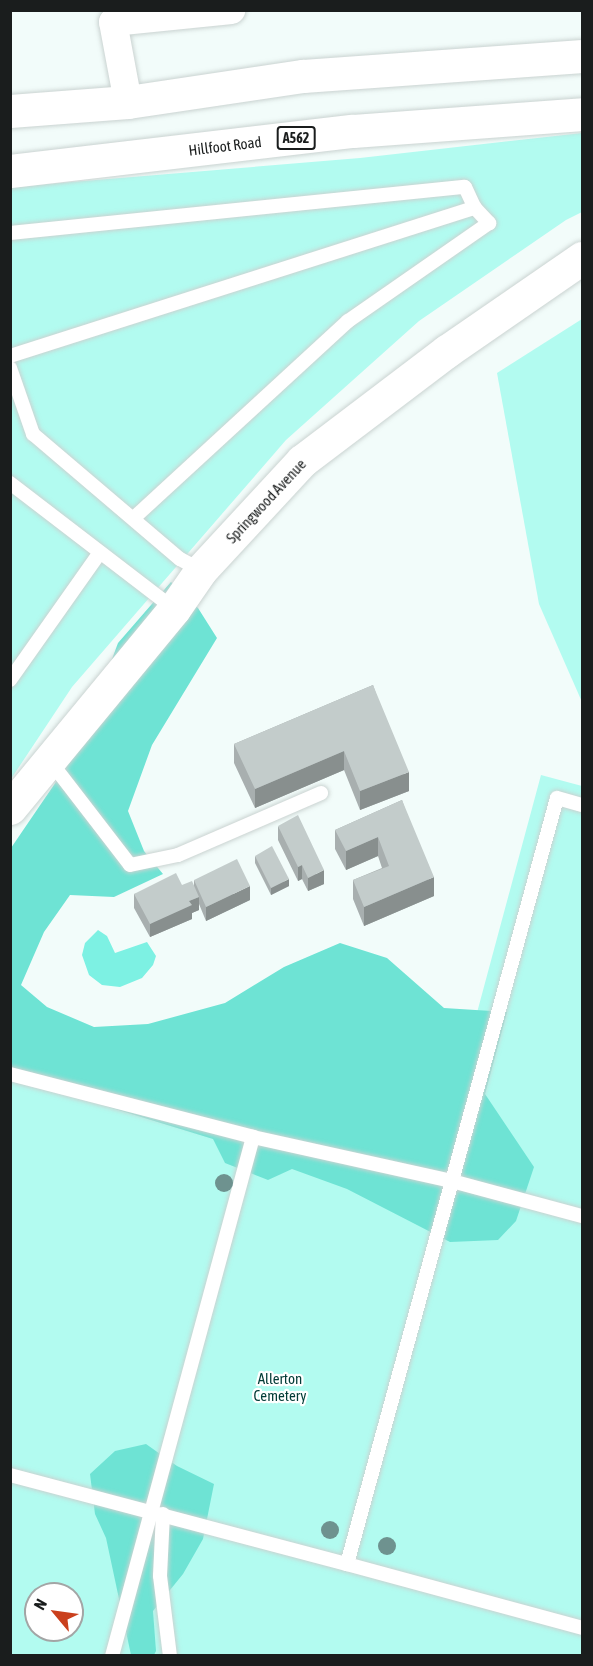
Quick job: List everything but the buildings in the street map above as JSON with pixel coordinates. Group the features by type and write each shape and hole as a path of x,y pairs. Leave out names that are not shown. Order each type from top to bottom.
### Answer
{"main road":[{"path":"10,111 128,102 303,76 582,56"},
{"name":"Hillfoot Road","path":"10,171 353,131 582,114"},
{"name":"Springwood Avenue","path":"10,808 174,609 201,570 302,461 447,351 582,258"}],"street":[{"path":"128,102 113,22 231,10"}],"lane":[{"path":"10,233 465,188 475,208 489,223 348,321 135,517"},
{"path":"10,356 475,208"},
{"path":"10,368 33,434 135,517 180,559 201,570"},
{"path":"10,483 99,554 174,609"},
{"path":"10,680 99,554"},
{"path":"51,761 130,865 178,855 321,793"},
{"path":"347,1564 557,798 582,805"},
{"path":"10,1074 253,1137 453,1181 582,1216"},
{"path":"112,1656 157,1513 253,1137"},
{"path":"10,1475 582,1628"},
{"path":"157,1513 160,1576 170,1656"}],"green space":[{"path":"582,133 582,212 566,220 419,321 286,440 72,687 11,779 11,187 360,158"},
{"path":"582,319 582,702 539,604 497,373"},
{"path":"171,582 198,608 217,638 152,745 128,811 144,851 163,874 114,897 70,895 44,932 21,985 47,1007 94,1027 148,1024 225,1003 284,967 340,943 387,958 444,1008 507,1012 485,1094 534,1167 516,1221 498,1240 450,1242 347,1189 292,1169 268,1180 225,1163 213,1139 11,1077 11,848 79,748 118,643"},
{"name":"Allerton Cemetery","path":"541,775 582,786 582,1655 11,1655 10,1033 440,1150"},
{"path":"146,1444 177,1466 214,1484 203,1539 183,1574 153,1611 156,1651 154,1655 131,1655 106,1538 95,1514 90,1474 115,1451"}],"water":[{"path":"98,930 107,936 115,953 147,942 156,956 153,965 142,978 120,987 102,985 89,975 82,955 85,943"}]}
